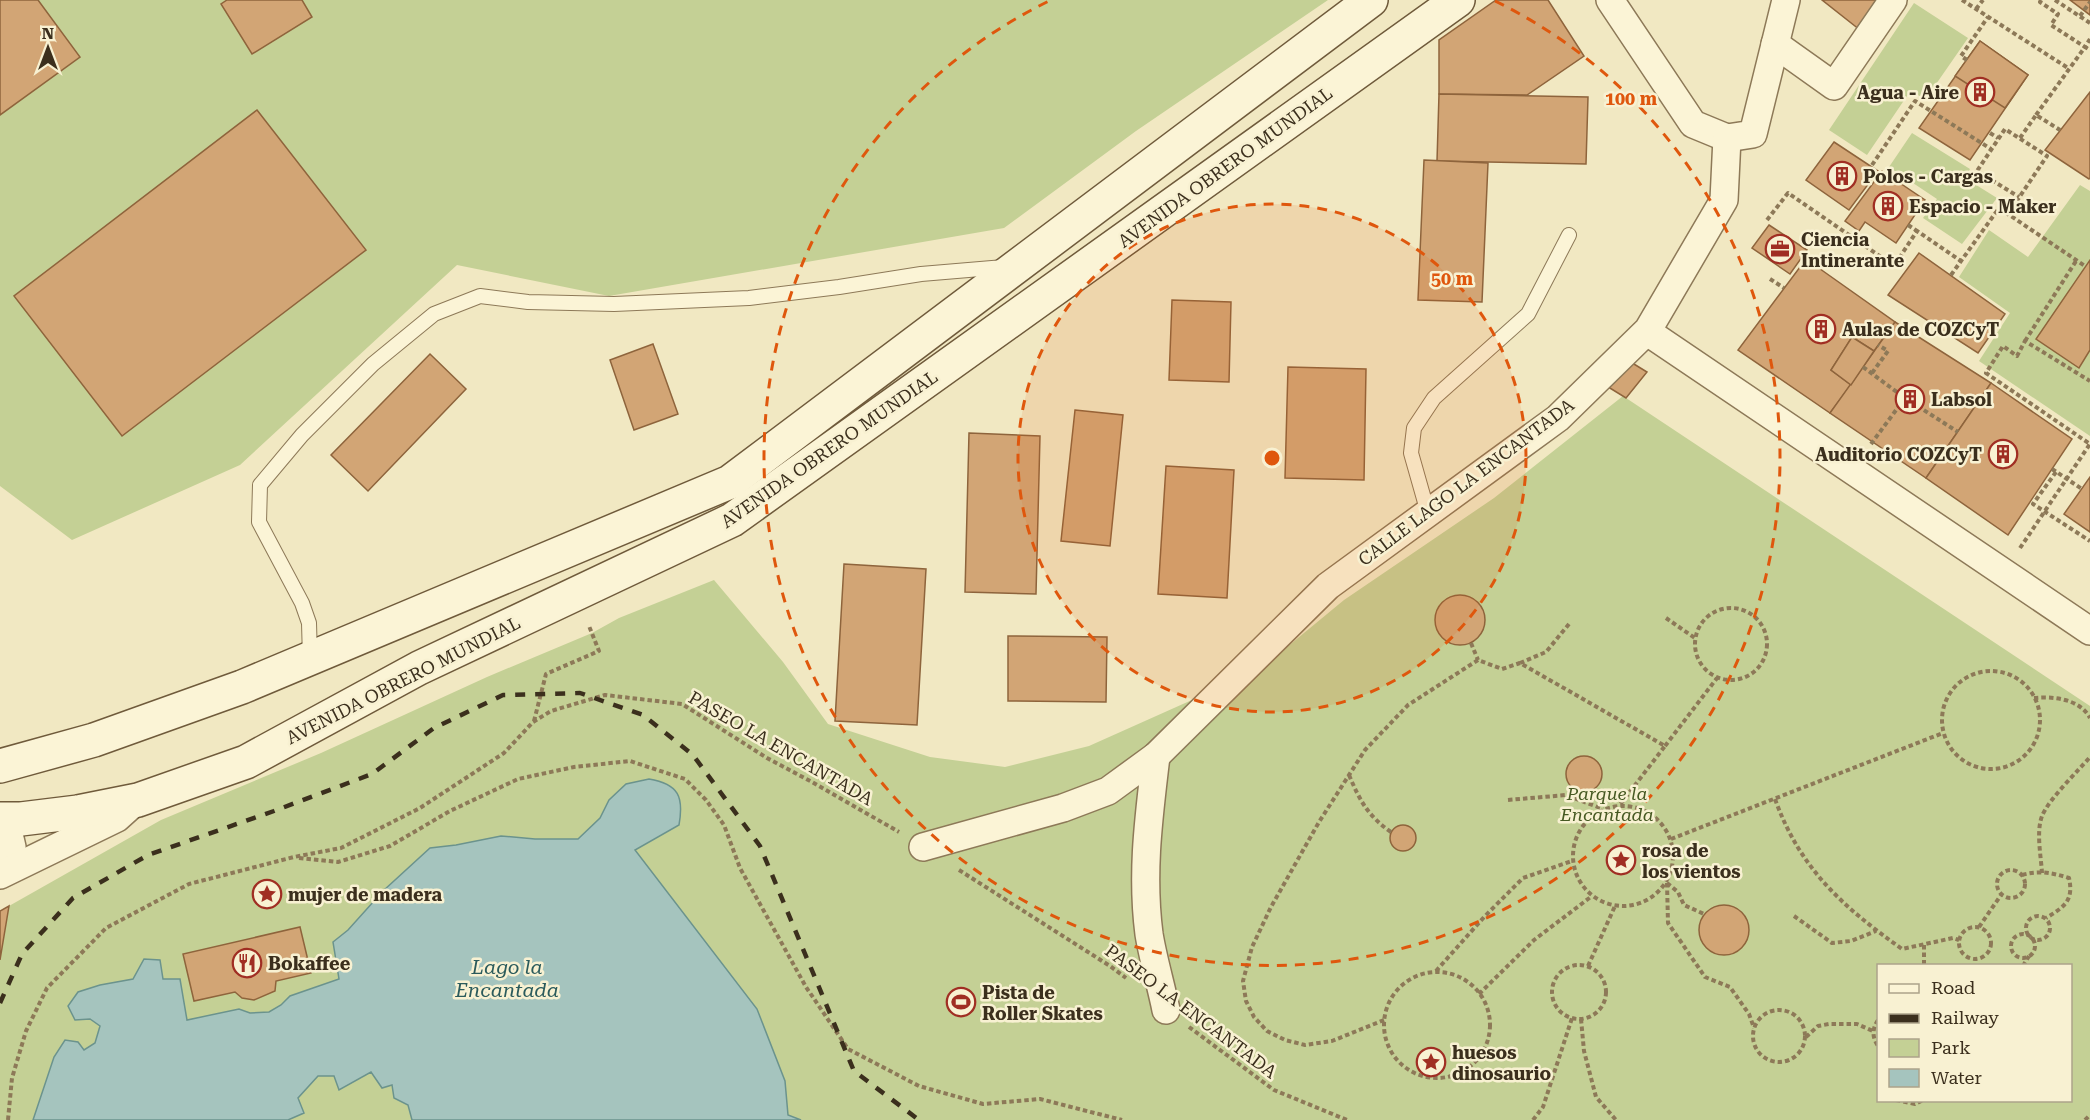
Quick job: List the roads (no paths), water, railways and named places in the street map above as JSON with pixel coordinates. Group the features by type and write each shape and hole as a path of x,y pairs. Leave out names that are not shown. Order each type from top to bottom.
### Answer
{"main road":[{"name":"AVENIDA OBRERO MUNDIAL","path":"0,766 94,740 242,687 730,482 1371,0"},
{"name":"AVENIDA OBRERO MUNDIAL","path":"0,819 21,819 78,812 138,800 246,762 419,668 732,520 1458,0"}],"street":[{"path":"1610,0 1693,124 1727,138 1753,134 1786,0"},
{"path":"1775,44 1834,87 1893,0"},
{"name":"CALLE LAGO LA ENCANTADA","path":"923,847 1063,808 1108,790 1156,756 1328,586 1558,418 1652,333 1724,200 1727,138"},
{"path":"1652,333 2090,631"},
{"path":"1156,756 1145,844 1146,878 1149,934 1166,1010"},
{"path":"0,875 117,818 138,800"},
{"path":"0,828 9,834 12,847 0,870"}],"lane":[{"path":"1428,513 1411,453 1414,428 1434,398 1528,314 1569,235"},
{"path":"310,658 309,623 302,603 259,522 260,485 302,435 365,372 434,314 480,296 528,302 614,304 749,298 921,274 1018,265"}],"water":[{"name":"Lago la Encantada","path":"649,779 667,784 677,793 681,807 679,825 635,850 757,1009 785,1081 788,1115 801,1120 412,1120 408,1105 394,1098 392,1085 382,1088 371,1072 339,1090 334,1076 318,1076 298,1098 304,1113 288,1120 33,1120 54,1057 65,1040 78,1042 84,1050 95,1043 100,1026 90,1019 75,1020 68,1006 78,992 133,979 144,959 160,960 163,979 180,979 187,1020 239,1009 250,1013 269,1012 290,996 339,979 333,942 348,930 383,891 430,848 501,836 578,839 600,818 609,800 626,784"}],"railway":[{"path":"0,1003 22,954 73,898 148,855 372,774 434,728 503,695 580,693 643,715 693,755 760,846 854,1071 919,1120"}],"place":[{"name":"Agua - Aire","path":"1980,92"},
{"name":"Polos - Cargas","path":"1842,176"},
{"name":"Espacio - Maker","path":"1888,206"},
{"name":"Ciencia Intinerante","path":"1780,249"},
{"name":"Aulas de COZCyT","path":"1821,329"},
{"name":"Labsol","path":"1910,399"},
{"name":"Auditorio COZCyT","path":"2003,454"},
{"name":"rosa de los vientos","path":"1621,860"},
{"name":"mujer de madera","path":"267,894"},
{"name":"Bokaffee","path":"247,963"},
{"name":"Pista de Roller Skates","path":"961,1002"},
{"name":"huesos dinosaurio","path":"1431,1062"}],"park label":[{"name":"Parque la Encantada","path":"1607,803"}]}
